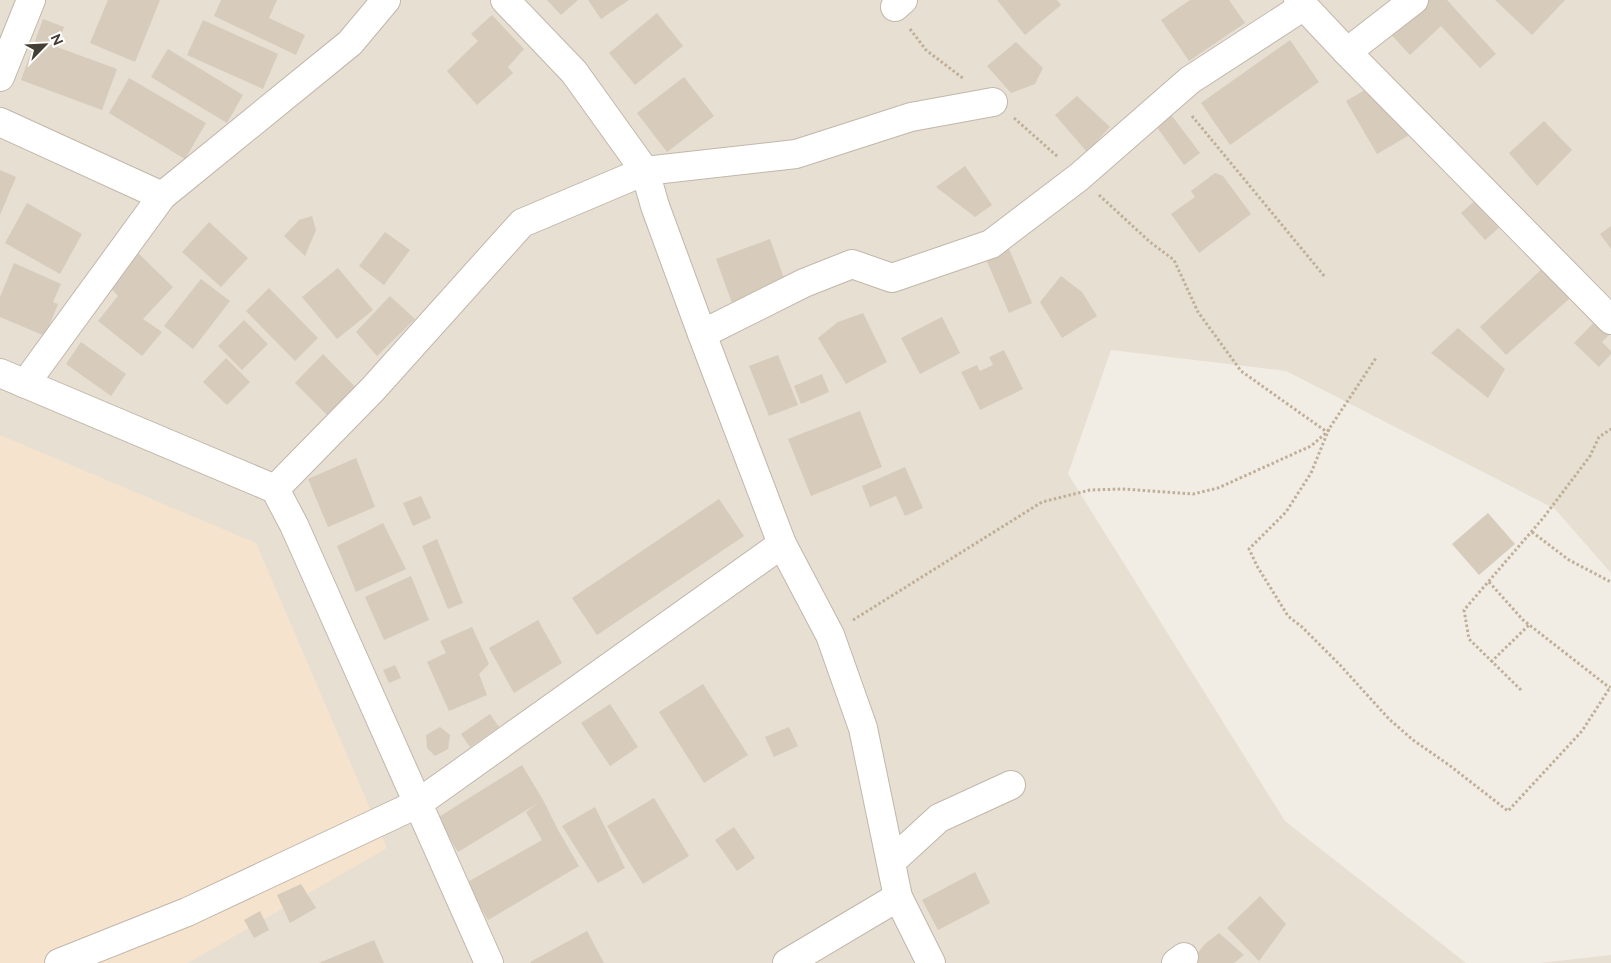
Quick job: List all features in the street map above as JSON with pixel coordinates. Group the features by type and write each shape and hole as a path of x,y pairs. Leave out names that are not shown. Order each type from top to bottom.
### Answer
{"street":[{"path":"0,77 8,33 31,0"},
{"path":"24,384 162,196 350,43 386,0"},
{"path":"505,0 574,72 645,171 655,206 702,334 782,544 830,635 863,728 898,897 931,963"},
{"path":"1348,52 1414,0"},
{"path":"702,334 804,283 852,264 892,278 991,244 1079,177 1190,80 1301,3 1348,52 1605,303"},
{"path":"275,490 373,389 522,224 645,171 796,154 910,118 993,102"},
{"path":"0,122 162,196"},
{"path":"0,373 275,490 294,525 489,963"},
{"path":"59,963 187,912 417,804 782,544"},
{"path":"891,862 939,818 1011,786"},
{"path":"787,963 898,897"}],"path":[{"path":"899,3 926,50 1018,121 1150,242 1174,260 1198,312 1240,371 1328,431"},
{"path":"1174,94 1326,277"},
{"path":"1376,358 1328,431 1311,473 1286,512 1249,548 1257,566 1288,616 1302,627 1340,665 1389,719 1412,740 1450,765 1508,811 1582,731 1611,687 1523,620 1489,582"},
{"path":"1521,690 1468,639 1464,610 1532,532 1590,456 1599,437 1611,429"},
{"path":"830,635 1042,502 1090,490 1124,489 1193,494 1218,488 1311,446 1328,431"},
{"path":"1532,532 1569,560 1611,582"},
{"path":"1491,662 1530,624"}],"shaded area":[{"path":"0,0 1611,0 1611,573 1555,509 1286,371 1111,350 1068,474 1285,821 1466,963 0,963"},
{"path":"0,435 256,543 387,848 188,963 0,963"},
{"path":"1611,955 1611,963 1539,963"}],"building":[{"path":"108,0 160,0 135,62 90,43"},
{"path":"221,0 277,0 269,18 305,35 296,55 214,16"},
{"path":"547,0 578,0 561,15"},
{"path":"588,0 629,0 601,19"},
{"path":"997,0 1057,0 1061,5 1025,35"},
{"path":"1190,0 1229,0 1245,23 1189,61 1161,20"},
{"path":"1417,0 1447,0 1496,54 1480,68 1441,26 1410,55 1386,29"},
{"path":"1495,0 1565,0 1532,35"},
{"path":"657,13 683,46 635,85 609,53"},
{"path":"492,15 524,49 508,67 513,73 477,105 447,71 478,41 471,34"},
{"path":"43,19 64,27 57,47 117,69 102,110 21,80"},
{"path":"203,20 278,54 263,89 187,55"},
{"path":"1290,40 1319,82 1230,145 1201,103"},
{"path":"1016,42 1043,68 1035,84 1011,93 987,66"},
{"path":"168,49 243,95 227,123 151,77"},
{"path":"684,77 714,116 667,152 637,113"},
{"path":"129,78 206,123 185,159 109,113"},
{"path":"1377,83 1408,136 1377,154 1346,101"},
{"path":"1077,96 1110,127 1087,152 1055,115"},
{"path":"1169,112 1200,153 1184,165 1154,123"},
{"path":"1544,121 1572,150 1537,186 1509,153"},
{"path":"965,166 992,205 975,217 936,187"},
{"path":"0,170 16,177 0,215"},
{"path":"1215,173 1223,176 1251,214 1199,253 1171,214 1195,197 1191,191"},
{"path":"1477,199 1501,226 1485,240 1461,213"},
{"path":"27,203 82,234 60,274 5,243"},
{"path":"312,216 316,230 305,256 284,236 299,220"},
{"path":"209,222 248,258 221,287 182,252"},
{"path":"1611,226 1611,249 1600,234"},
{"path":"385,232 410,250 384,285 359,266"},
{"path":"770,239 786,284 732,303 716,259"},
{"path":"1009,249 1032,303 1009,313 986,259"},
{"path":"1561,251 1576,263 1587,283 1506,355 1480,327"},
{"path":"137,252 173,287 143,319 162,332 142,356 98,321 118,296 107,284"},
{"path":"14,263 61,284 53,302 58,304 45,336 0,317 0,297"},
{"path":"338,268 373,310 337,339 302,297"},
{"path":"1061,276 1082,292 1097,316 1062,338 1040,302"},
{"path":"201,279 230,301 193,349 164,326"},
{"path":"269,288 318,338 295,361 246,311"},
{"path":"390,296 415,319 377,356 356,332"},
{"path":"1606,310 1611,333 1602,342 1611,351 1611,354 1599,367 1574,343"},
{"path":"863,313 887,362 846,384 818,338 838,322"},
{"path":"942,317 960,353 920,374 901,338"},
{"path":"244,320 268,344 242,370 218,346"},
{"path":"1458,328 1505,369 1488,398 1431,353"},
{"path":"81,342 126,374 111,396 66,364"},
{"path":"1004,350 1023,389 980,410 961,372 977,365 980,371 993,365 989,357"},
{"path":"323,354 361,393 333,421 295,383"},
{"path":"778,355 798,405 769,416 749,366"},
{"path":"226,358 250,382 227,405 203,382"},
{"path":"822,374 829,392 801,404 794,386"},
{"path":"860,411 882,467 811,496 788,439"},
{"path":"356,458 375,507 328,527 308,479"},
{"path":"905,467 923,508 905,516 896,496 870,507 862,486"},
{"path":"421,496 431,518 413,526 403,503"},
{"path":"719,499 744,536 597,635 572,598"},
{"path":"1488,513 1515,544 1479,575 1452,544"},
{"path":"383,523 406,569 356,592 337,546"},
{"path":"437,539 463,603 448,609 422,546"},
{"path":"411,576 429,620 384,640 365,597"},
{"path":"538,620 562,663 514,693 489,648"},
{"path":"472,627 489,664 479,674 487,695 449,711 427,662 446,653 440,641"},
{"path":"395,665 401,678 389,683 383,670"},
{"path":"703,684 748,755 704,783 659,712"},
{"path":"610,704 638,747 610,766 581,723"},
{"path":"490,714 499,727 470,747 461,734"},
{"path":"440,727 450,735 448,749 435,756 427,748 426,735"},
{"path":"789,727 798,746 774,757 765,737"},
{"path":"522,765 579,866 488,920 466,883 542,840 526,812 538,803 458,852 437,818"},
{"path":"654,798 689,856 643,884 607,826"},
{"path":"595,807 625,868 598,883 562,826"},
{"path":"734,827 755,858 737,871 715,840"},
{"path":"975,872 990,903 938,930 922,900"},
{"path":"301,884 316,908 290,923 277,895"},
{"path":"1260,896 1286,924 1259,961 1227,928"},
{"path":"260,911 269,930 254,938 244,920"},
{"path":"587,931 604,963 530,962"},
{"path":"1219,933 1244,955 1234,963 1190,963 1205,944"},
{"path":"374,940 384,963 319,963"}]}
